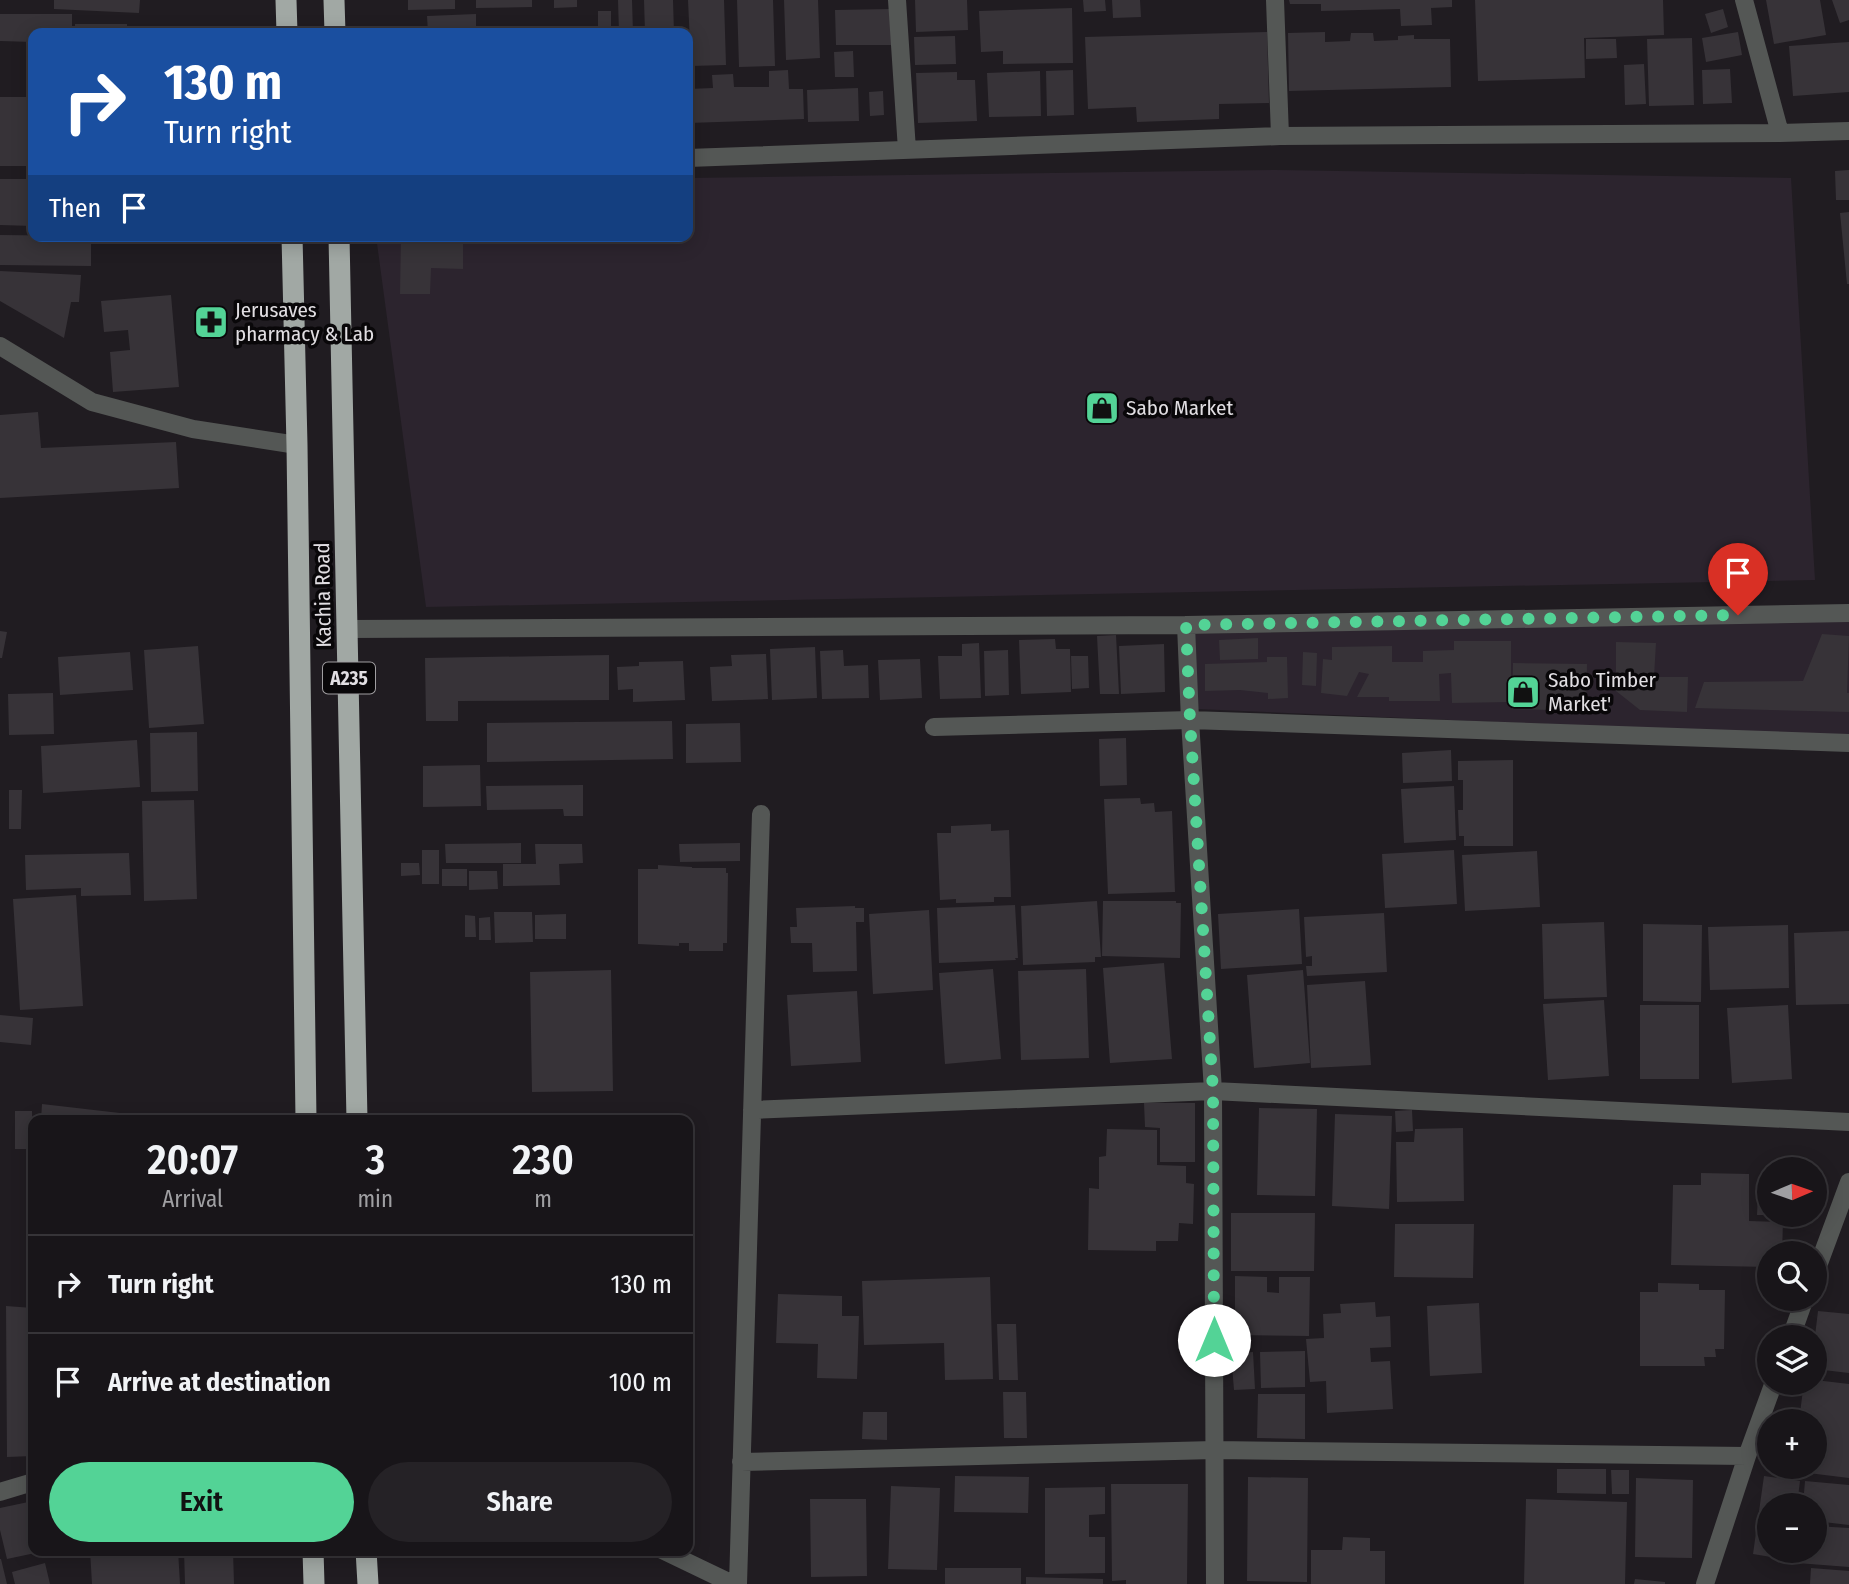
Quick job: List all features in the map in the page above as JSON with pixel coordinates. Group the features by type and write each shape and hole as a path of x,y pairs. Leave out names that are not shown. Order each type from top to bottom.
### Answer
{"highway":[{"path":"286,0 287,28"},
{"path":"334,0 335,28"},
{"name":"Kachia Road","path":"292,242 306,1115"},
{"name":"Kachia Road","path":"340,242 357,1115"},
{"path":"313,1556 314,1584"},
{"path":"366,1556 368,1584"}],"street":[{"path":"898,0 907,150"},
{"path":"1275,0 1280,136"},
{"path":"1744,0 1780,133"},
{"path":"693,158 1280,136 1849,131"},
{"path":"0,345 92,402 193,429 297,445"},
{"path":"348,629 1186,625 1849,613"},
{"path":"1186,625 1213,1091 1215,1584"},
{"path":"934,727 1190,720 1849,743"},
{"path":"675,1556 735,1584 761,814"},
{"path":"752,1110 1213,1091 1849,1122"},
{"path":"1827,1242 1849,1182"},
{"path":"1704,1584 1746,1455 1769,1395"},
{"path":"741,1462 1214,1450 1746,1455"},
{"path":"0,1492 28,1484"}],"shaded area":[{"name":"Sabo Market","path":"1277,170 1791,178 1815,580 426,607 377,242 693,242 693,178"},
{"name":"Sabo Timber Market'","path":"1849,620 1849,737 1197,709 1195,634"}],"building":[{"path":"54,0 140,0 139,13 54,9"},
{"path":"408,0 455,0 455,9 408,10"},
{"path":"476,0 532,0 532,7 476,8"},
{"path":"554,0 577,0 577,7 554,8"},
{"path":"618,0 632,0 633,28 619,28"},
{"path":"644,0 673,0 674,28 645,28"},
{"path":"688,0 724,0 726,65 693,66 693,28 689,28"},
{"path":"737,0 773,0 775,66 739,67"},
{"path":"784,0 818,0 820,58 786,60"},
{"path":"915,0 967,0 968,30 916,32"},
{"path":"1083,0 1105,0 1106,11 1084,12"},
{"path":"1112,0 1140,0 1141,17 1113,18"},
{"path":"1289,0 1452,0 1452,7 1431,8 1432,25 1401,26 1400,9 1321,11 1321,4 1290,4"},
{"path":"1475,0 1663,0 1664,35 1584,38 1585,78 1478,81"},
{"path":"1766,0 1820,0 1826,35 1774,44"},
{"path":"1832,0 1849,0 1849,20 1840,23"},
{"path":"1072,8 1073,63 1003,64 1003,51 981,52 979,11"},
{"path":"891,9 892,45 836,45 835,10"},
{"path":"1723,9 1728,27 1711,33 1705,14"},
{"path":"598,11 611,11 611,28 598,28"},
{"path":"0,14 72,14 72,28 28,28 28,42 0,41"},
{"path":"476,14 476,28 428,28 427,16"},
{"path":"75,24 127,24 127,28 75,28"},
{"path":"1267,32 1269,103 1219,104 1219,119 1137,122 1136,107 1088,109 1085,37"},
{"path":"1325,32 1325,42 1350,41 1351,33 1373,33 1374,41 1398,40 1398,36 1414,35 1414,39 1450,39 1451,87 1289,91 1288,33"},
{"path":"1738,32 1742,55 1706,62 1702,38"},
{"path":"955,36 956,64 915,65 914,37"},
{"path":"1692,38 1694,105 1649,106 1647,39"},
{"path":"1586,39 1616,39 1617,58 1586,59"},
{"path":"1849,42 1849,92 1793,96 1789,46"},
{"path":"853,51 854,77 835,77 834,52"},
{"path":"1644,64 1646,104 1625,105 1624,65"},
{"path":"1730,69 1732,103 1703,104 1702,70"},
{"path":"788,70 789,89 803,89 804,119 693,123 693,89 713,88 712,75 733,74 734,87 769,87 769,71"},
{"path":"1073,70 1074,115 1047,116 1046,71"},
{"path":"1040,71 1041,116 989,117 987,73"},
{"path":"957,72 957,80 975,80 977,121 918,123 916,73"},
{"path":"858,88 859,121 808,122 807,90"},
{"path":"883,91 884,115 870,116 869,92"},
{"path":"0,97 28,97 28,166 0,166"},
{"path":"1849,170 1849,200 1836,200 1835,171"},
{"path":"0,179 28,179 28,226 0,225"},
{"path":"1849,212 1849,284 1847,284 1840,213"},
{"path":"0,235 28,235 28,242 91,242 91,266 0,265"},
{"path":"401,242 463,242 463,269 431,268 430,294 400,294"},
{"path":"0,271 81,275 79,302 71,302 64,338 0,301"},
{"path":"171,295 179,387 113,392 110,352 130,350 128,330 104,332 101,301"},
{"path":"38,412 41,448 176,442 179,488 0,498 0,415"},
{"path":"0,631 7,632 2,658 0,658"},
{"path":"1822,634 1849,636 1849,712 1695,708 1704,682 1803,681"},
{"path":"1116,635 1119,694 1100,694 1097,636"},
{"path":"1258,638 1258,659 1220,660 1219,640"},
{"path":"1055,639 1056,649 1070,649 1071,692 1021,694 1019,640"},
{"path":"1454,641 1511,641 1511,702 1452,703 1451,673 1439,674 1440,701 1389,701 1389,697 1357,697 1369,674 1359,672 1347,696 1321,693 1323,659 1332,660 1332,647 1392,646 1392,662 1423,662 1423,651 1454,650"},
{"path":"1616,642 1656,643 1654,677 1688,677 1687,712 1640,710 1616,691"},
{"path":"979,643 981,698 940,699 938,656 962,656 962,644"},
{"path":"1164,644 1165,692 1121,694 1119,646"},
{"path":"198,646 204,724 149,728 144,650"},
{"path":"815,647 817,698 772,700 770,649"},
{"path":"843,650 844,666 868,665 869,698 822,699 820,651"},
{"path":"1008,650 1009,695 985,696 984,651"},
{"path":"130,652 133,690 60,695 58,657"},
{"path":"1303,652 1317,653 1316,686 1302,685"},
{"path":"766,654 768,699 712,701 710,667 732,666 731,655"},
{"path":"609,655 609,700 458,701 458,721 426,721 425,658"},
{"path":"1071,656 1088,656 1089,688 1072,689"},
{"path":"1267,657 1287,657 1288,698 1268,699 1268,693 1240,690 1205,691 1205,664 1267,662"},
{"path":"920,659 922,698 880,700 878,660"},
{"path":"683,661 685,700 633,702 633,689 618,690 617,667 639,666 639,662"},
{"path":"1513,663 1587,664 1586,711 1512,709"},
{"path":"53,693 54,734 9,735 8,694"},
{"path":"672,721 673,759 487,762 487,723"},
{"path":"740,723 741,762 686,763 686,724"},
{"path":"197,732 198,791 151,792 150,733"},
{"path":"1126,738 1127,785 1100,786 1099,739"},
{"path":"137,740 140,787 43,793 41,746"},
{"path":"1451,750 1452,781 1403,783 1402,753"},
{"path":"1513,760 1513,846 1464,846 1464,836 1459,836 1458,810 1463,810 1463,780 1458,780 1458,761"},
{"path":"480,765 481,806 423,807 423,766"},
{"path":"583,785 583,816 564,816 563,809 487,810 486,786"},
{"path":"1454,786 1456,840 1404,843 1401,789"},
{"path":"9,790 22,790 21,829 9,829"},
{"path":"1140,798 1141,804 1154,803 1155,812 1172,811 1175,892 1108,894 1104,799"},
{"path":"194,800 197,899 144,901 142,801"},
{"path":"991,824 991,831 1009,830 1011,897 994,897 994,902 956,903 956,899 940,900 937,833 951,833 951,826"},
{"path":"521,843 521,863 446,863 445,844"},
{"path":"740,843 740,861 680,862 679,844"},
{"path":"535,844 582,844 583,863 559,864 560,885 503,886 503,864 536,864"},
{"path":"422,850 439,850 439,884 422,884"},
{"path":"1454,850 1457,904 1385,908 1382,854"},
{"path":"1537,851 1540,907 1465,911 1462,855"},
{"path":"129,853 131,895 81,896 81,888 26,890 25,855"},
{"path":"401,863 419,863 420,875 401,876"},
{"path":"658,865 726,868 727,943 723,943 723,951 689,951 689,943 679,943 679,946 638,944 638,869 658,869"},
{"path":"442,869 467,869 467,886 442,886"},
{"path":"469,871 497,871 498,889 469,890"},
{"path":"76,895 83,1006 20,1010 13,899"},
{"path":"1097,901 1101,957 1095,957 1095,962 1023,965 1021,906"},
{"path":"1103,901 1181,903 1180,958 1102,956"},
{"path":"1015,905 1016,960 939,963 937,908"},
{"path":"796,908 864,908 864,922 856,922 857,971 813,972 812,943 791,943 790,927 797,927"},
{"path":"1299,909 1302,964 1221,969 1218,914"},
{"path":"929,910 933,990 873,994 869,914"},
{"path":"494,912 532,912 533,942 495,943"},
{"path":"1384,913 1387,972 1307,976 1306,966 1312,966 1312,956 1306,957 1304,917"},
{"path":"566,914 566,939 535,939 535,915"},
{"path":"465,915 475,916 476,937 465,937"},
{"path":"490,917 491,940 479,940 479,918"},
{"path":"1604,922 1607,997 1544,999 1542,924"},
{"path":"1643,924 1702,925 1701,1002 1643,1001"},
{"path":"1788,925 1789,988 1710,990 1708,927"},
{"path":"1849,931 1849,1004 1796,1005 1794,933"},
{"path":"1164,963 1172,1059 1110,1063 1103,968"},
{"path":"993,969 1001,1059 945,1064 939,973"},
{"path":"1086,969 1089,1058 1021,1060 1018,971"},
{"path":"611,970 613,1091 532,1092 530,972"},
{"path":"1303,970 1310,1063 1254,1068 1247,975"},
{"path":"1365,981 1371,1065 1311,1068 1307,985"},
{"path":"857,991 861,1062 791,1066 787,995"},
{"path":"1604,1000 1609,1076 1548,1080 1543,1004"},
{"path":"1640,1005 1699,1005 1699,1079 1640,1079"},
{"path":"1788,1005 1792,1079 1732,1083 1727,1008"},
{"path":"0,1015 33,1018 31,1045 0,1042"},
{"path":"1144,1103 1195,1103 1195,1162 1160,1162 1160,1128 1145,1127"},
{"path":"42,1104 137,1115 41,1115"},
{"path":"1259,1108 1317,1109 1315,1196 1257,1195"},
{"path":"1412,1110 1413,1131 1396,1132 1395,1111"},
{"path":"15,1111 32,1111 32,1115 28,1115 28,1149 15,1149"},
{"path":"1335,1114 1392,1116 1389,1209 1332,1206"},
{"path":"1463,1128 1464,1201 1397,1202 1396,1142 1414,1142 1415,1129"},
{"path":"1107,1129 1157,1130 1157,1165 1186,1166 1186,1183 1194,1184 1193,1224 1179,1223 1178,1241 1156,1241 1156,1251 1088,1250 1089,1188 1099,1189 1099,1157 1106,1156"},
{"path":"1701,1173 1749,1174 1749,1221 1757,1221 1757,1227 1783,1227 1782,1241 1757,1241 1757,1267 1671,1265 1673,1185 1701,1185"},
{"path":"1231,1213 1315,1213 1314,1271 1231,1271"},
{"path":"1395,1224 1474,1224 1473,1278 1394,1277"},
{"path":"1235,1276 1267,1277 1267,1292 1279,1293 1279,1277 1310,1277 1309,1336 1235,1335"},
{"path":"990,1277 993,1379 945,1380 944,1343 864,1345 862,1281"},
{"path":"1658,1283 1699,1284 1699,1290 1725,1290 1724,1349 1715,1349 1716,1357 1704,1357 1705,1366 1640,1366 1640,1292 1658,1292"},
{"path":"778,1294 842,1296 842,1316 859,1316 857,1379 817,1378 818,1344 776,1343"},
{"path":"1375,1302 1376,1317 1390,1316 1391,1347 1370,1348 1371,1362 1390,1361 1393,1409 1327,1413 1326,1381 1310,1382 1306,1339 1324,1338 1323,1314 1341,1313 1340,1304"},
{"path":"1479,1303 1482,1373 1430,1376 1427,1306"},
{"path":"6,1306 28,1308 28,1456 7,1457"},
{"path":"1818,1311 1849,1314 1849,1373 1827,1370 1827,1325 1816,1325"},
{"path":"997,1324 1016,1324 1018,1380 999,1380"},
{"path":"1305,1351 1305,1387 1261,1388 1260,1352"},
{"path":"1253,1352 1255,1389 1234,1390 1231,1353"},
{"path":"1827,1381 1849,1384 1849,1478 1827,1475 1827,1409 1801,1409 1802,1395 1827,1395"},
{"path":"1003,1392 1026,1392 1027,1438 1004,1438"},
{"path":"1258,1394 1305,1394 1305,1439 1257,1438"},
{"path":"863,1412 887,1412 887,1440 862,1439"},
{"path":"1557,1469 1606,1469 1606,1494 1557,1493"},
{"path":"1611,1470 1629,1470 1629,1494 1612,1494"},
{"path":"955,1476 1029,1477 1028,1513 954,1512"},
{"path":"1248,1477 1308,1478 1307,1582 1247,1581"},
{"path":"1636,1478 1693,1480 1692,1558 1635,1557"},
{"path":"1764,1479 1800,1481 1798,1493 1762,1493"},
{"path":"1805,1481 1849,1485 1849,1525 1827,1522 1827,1493 1804,1493"},
{"path":"1111,1484 1188,1484 1187,1584 1126,1584 1126,1580 1112,1581"},
{"path":"891,1486 940,1488 937,1570 888,1569"},
{"path":"1105,1487 1105,1514 1089,1515 1089,1537 1105,1537 1105,1573 1045,1574 1045,1488"},
{"path":"810,1499 866,1499 867,1576 811,1577"},
{"path":"1526,1499 1627,1502 1625,1584 1524,1584"},
{"path":"28,1502 28,1555 7,1559 0,1530 0,1508"},
{"path":"1757,1526 1757,1555 1753,1554"},
{"path":"1827,1527 1849,1528 1849,1567 1797,1563 1827,1563"},
{"path":"1343,1537 1370,1538 1370,1551 1385,1551 1385,1584 1311,1584 1311,1550 1342,1550"},
{"path":"90,1556 178,1556 180,1584 92,1584"},
{"path":"184,1556 233,1556 234,1584 185,1584"},
{"path":"1,1559 7,1584 0,1584"},
{"path":"45,1563 50,1584 15,1584 12,1572"},
{"path":"945,1568 1021,1568 1021,1584 945,1584"},
{"path":"1811,1568 1849,1571 1849,1584 1810,1584"},
{"path":"1026,1577 1103,1579 1103,1584 1026,1584"},
{"path":"1635,1579 1665,1582 1665,1584 1634,1584"}],"place":[{"name":"Jerusaves pharmacy & Lab","path":"211,322"},
{"name":"Sabo Market","path":"1102,408"},
{"name":"Sabo Timber Market'","path":"1523,692"}],"route":[{"path":"1214,1340 1213,1091 1186,625 1738,615"}]}
